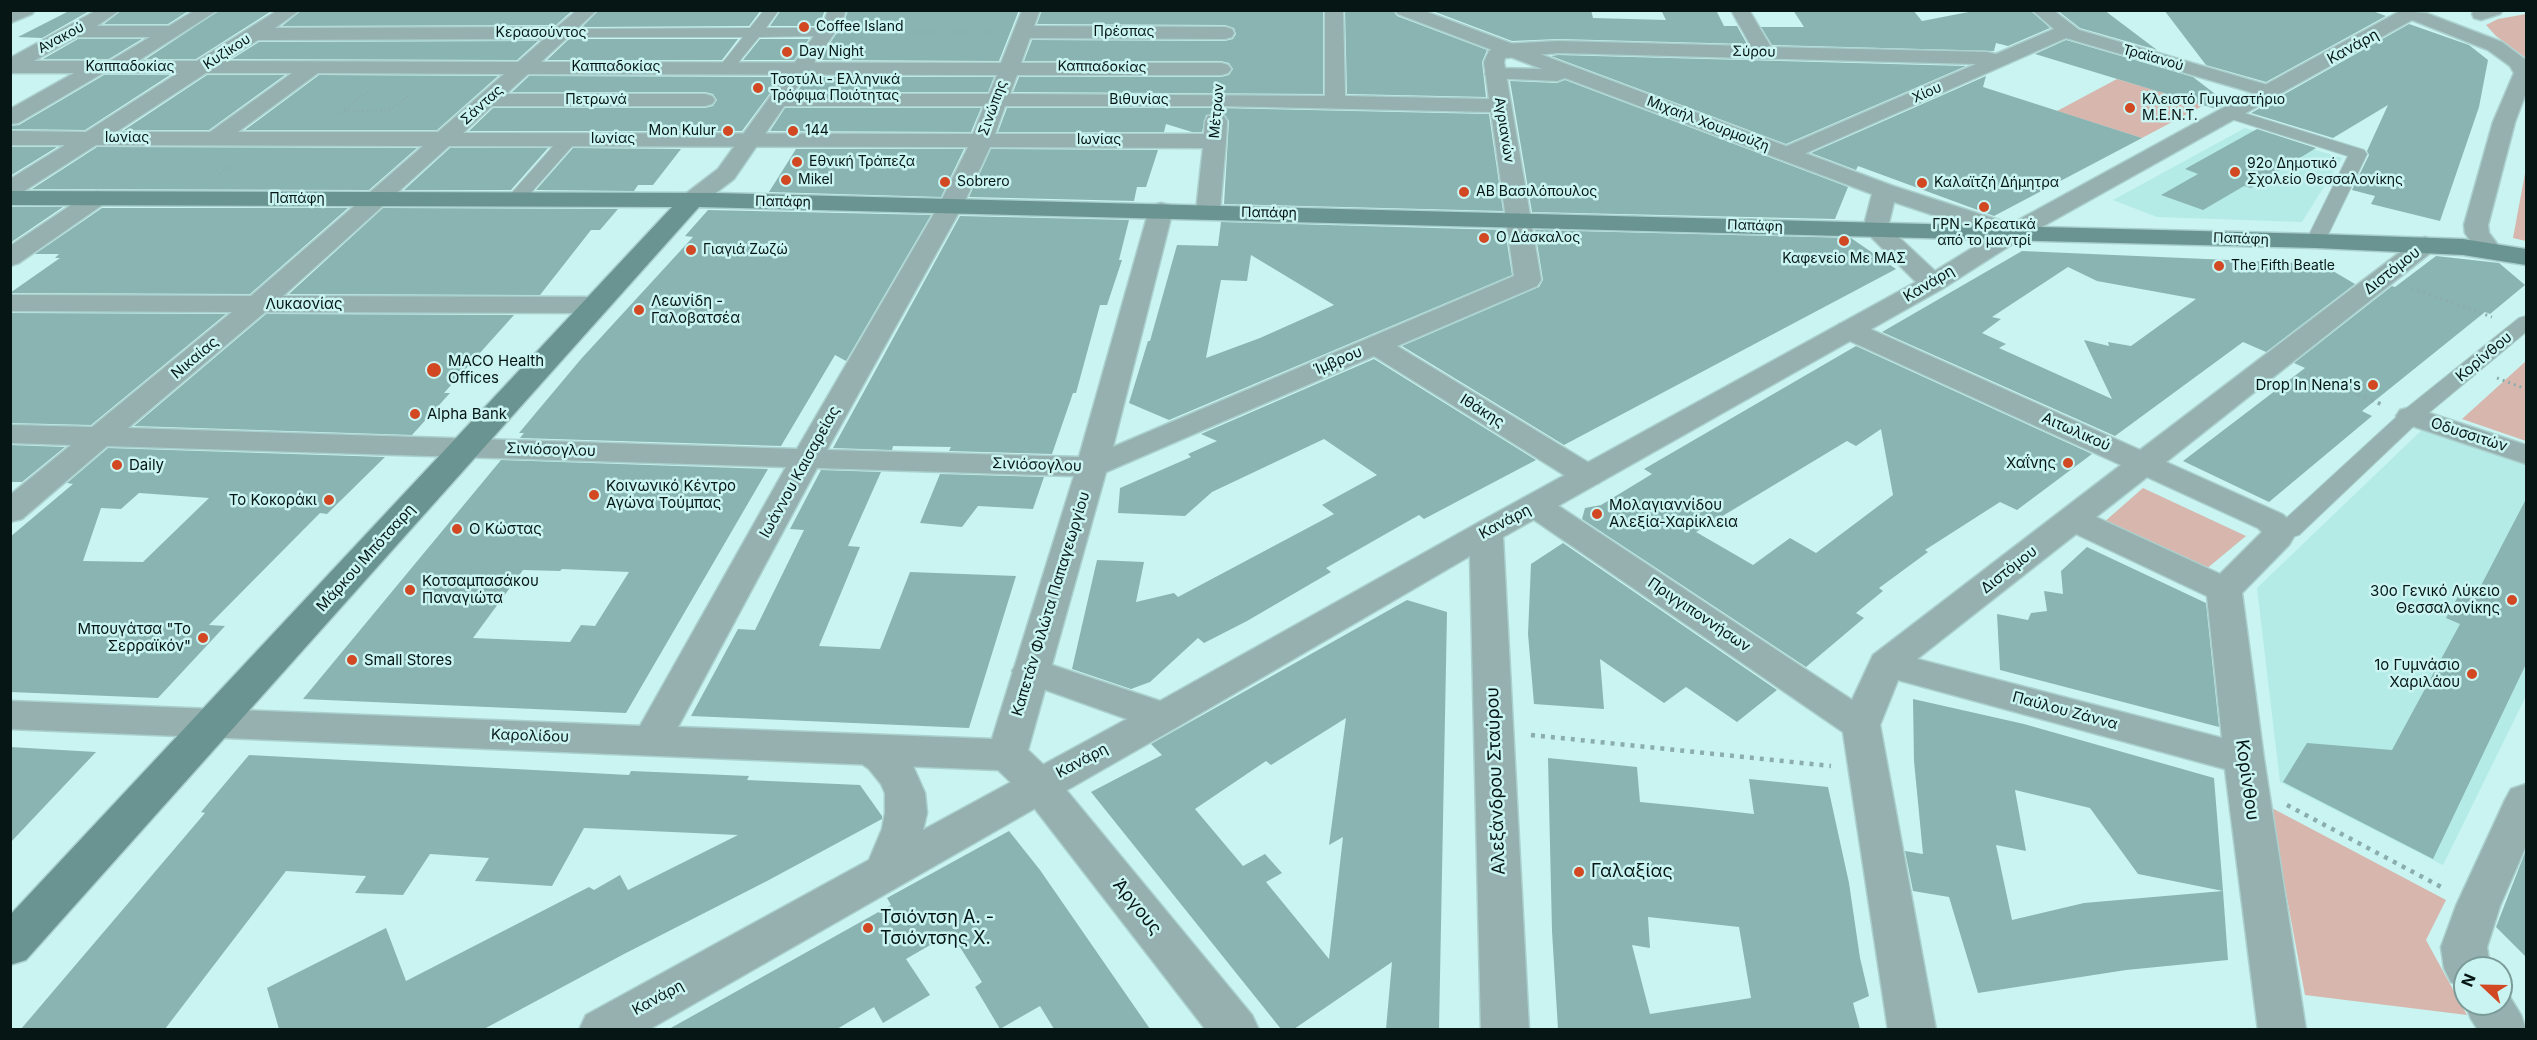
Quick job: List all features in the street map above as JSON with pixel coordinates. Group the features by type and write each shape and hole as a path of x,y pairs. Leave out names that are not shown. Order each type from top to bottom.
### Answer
{"main road":[{"name":"Παπάφη","path":"10,198 734,201 1208,211 2316,241 2488,249 2522,259"},
{"name":"Μάρκου Μπότσαρη","path":"10,946 692,201"}],"street":[{"path":"10,18 26,10"},
{"name":"Ανακού","path":"15,69 111,10"},
{"path":"10,118 174,32 210,10"},
{"name":"Κυζίκου","path":"10,190 291,10"},
{"name":"Σάντας","path":"376,200 588,10"},
{"path":"728,66 772,10"},
{"name":"Μάρκου Μπότσαρη","path":"692,201 726,174 832,22 852,10"},
{"name":"Σινώπης","path":"951,205 982,140 1031,10"},
{"name":"Μέτρων","path":"1208,211 1226,10"},
{"path":"1334,10 1335,103"},
{"name":"Μιχαήλ Χουρμούζη","path":"1404,10 1885,191 2013,234"},
{"path":"1740,10 1764,52"},
{"name":"Τραϊανού","path":"2041,10 2066,31 2271,92"},
{"path":"2405,14 2482,14 2496,46"},
{"path":"2405,14 2496,46 2518,62 2525,75 2520,99 2504,122 2476,225 2477,233 2488,249"},
{"name":"Κανάρη","path":"603,1029 1039,784 1163,717 1486,532 1933,283 2013,234 2271,92 2405,14"},
{"name":"Κερασούντος","path":"255,34 755,33 832,22"},
{"path":"74,31 174,32"},
{"name":"Χίου","path":"1788,154 2066,31"},
{"name":"Πρέσπας","path":"1023,32 1225,33"},
{"name":"Σύρου","path":"1508,48 1764,52 1986,58 1999,61"},
{"name":"Αγριανών","path":"1508,48 1499,52 1494,58 1518,219"},
{"name":"Καππαδοκίας","path":"15,69 728,66 1221,69"},
{"path":"214,139 314,67"},
{"path":"1496,74 1580,75"},
{"name":"Πετρωνά","path":"488,100 705,100"},
{"name":"Βιθυνίας","path":"778,100 1218,100 1500,106"},
{"path":"2231,114 2358,154 2316,241"},
{"name":"Ιωνίας","path":"10,138 1215,141"},
{"path":"515,200 569,139"},
{"path":"726,174 734,201"},
{"path":"1885,191 1875,229 1933,283"},
{"path":"10,258 97,198"},
{"name":"Νικαίας","path":"10,512 258,304 376,200"},
{"name":"Ιωάννου Καισαρείας","path":"651,741 807,458 951,205"},
{"name":"Καπετάν Φιλώτα Παπαγεωργίου","path":"1007,755 1092,467 1161,210"},
{"name":"Ίμβρου","path":"1092,467 1528,280 1518,219"},
{"name":"Διστόμου","path":"1886,664 2425,245"},
{"name":"Λυκαονίας","path":"10,303 597,305"},
{"name":"Κορίνθου","path":"2270,532 2290,529 2411,417 2523,324"},
{"name":"Αιτωλικού","path":"1849,330 2145,464 2270,532"},
{"name":"Ιθάκης","path":"1376,345 1588,477"},
{"name":"Οδυσσιτών","path":"2411,417 2526,454"},
{"name":"Σινιόσογλου","path":"10,434 1092,467"},
{"name":"Πριγγιποννήσων","path":"1536,506 1861,725"},
{"path":"2074,520 2224,590 2270,532"},
{"name":"Αλεξάνδρου Σταύρου","path":"1486,532 1505,1029"},
{"name":"Κορίνθου","path":"2224,590 2246,772 2282,1029"},
{"path":"1886,664 1861,725 1912,1029"},
{"name":"Παύλου Ζάννα","path":"1886,664 2246,772"},
{"path":"1031,671 1163,717"},
{"name":"Καρολίδου","path":"10,715 1007,755"},
{"path":"873,750 883,758 898,777 905,794 906,813 903,830 886,870"},
{"path":"1007,755 1023,767 1039,784"},
{"name":"Άργους","path":"1039,784 1235,1029"},
{"path":"2465,956 2464,948 2478,906 2526,800"},
{"path":"2496,1016 2504,1029"}],"path":[{"path":"894,32 1023,32"},
{"path":"306,139 400,67"},
{"path":"344,111 389,111 446,67"},
{"path":"184,199 267,139"},
{"path":"2383,278 2523,324"},
{"path":"2275,362 2411,417"},
{"path":"1494,731 1869,770"},
{"path":"2246,772 2478,906"}],"shaded area":[{"path":"2526,14 2526,58 2496,36 2486,25 2498,19"},
{"name":"Κλειστό Γυμναστήριο Μ.Ε.Ν.Τ.","path":"2117,79 2204,105 2142,138 2057,111"},
{"path":"2245,128 2342,158 2302,222 2157,217 2113,200"},
{"path":"2526,168 2526,241 2513,238"},
{"path":"2526,361 2526,441 2462,419"},
{"path":"2425,427 2526,461 2526,696 2443,865 2280,782 2257,588"},
{"path":"2143,488 2246,536 2205,570 2103,523"},
{"path":"2270,807 2446,900 2426,940 2453,989 2453,1013 2305,995"}],"building":[{"path":"71,10 91,10 42,38 18,37"},
{"path":"122,10 190,10 168,24 104,24"},
{"path":"220,10 273,10 196,59 146,59"},
{"path":"302,10 573,10 556,25 282,26"},
{"path":"599,10 761,10 749,26 582,27"},
{"path":"781,10 825,10 819,26 770,26"},
{"path":"848,10 1019,10 999,61 818,60 844,23"},
{"path":"1042,10 1323,10 1323,94 1013,92 1019,77 1221,77 1229,75 1233,69 1229,63 1221,61 1024,61 1032,40 1225,41 1233,39 1236,34 1234,28 1225,25 1037,24"},
{"path":"1345,10 1393,10 1397,16 1487,50 1482,62 1486,97 1347,94"},
{"path":"1430,10 1591,10 1593,18 1666,20 1661,10 1716,10 1724,26 1737,26 1747,44 1558,39 1512,41"},
{"path":"1793,10 1913,10 1922,21 1979,10 2030,10 2050,28 2008,46 1996,43 1994,51 1772,45 1761,27 1804,27"},
{"path":"2057,10 2104,10 2157,50 2080,28"},
{"path":"2164,10 2370,10 2386,16 2266,82 2206,65"},
{"path":"2409,24 2469,45 2488,60 2479,107 2440,221 2371,204 2375,196 2352,190 2369,155 2367,151 2388,105 2333,138 2251,113"},
{"path":"78,39 142,39 109,59 43,59"},
{"path":"569,39 738,39 722,60 547,60"},
{"path":"760,39 809,39 794,60 743,60"},
{"path":"2066,40 2193,77 2227,103 2216,109 2035,54"},
{"path":"538,41 517,60 232,59 259,42"},
{"path":"1551,56 1966,66 1786,144"},
{"path":"104,75 170,75 85,130 10,129 10,126 19,125"},
{"path":"207,75 285,75 209,130 124,130"},
{"path":"319,75 498,76 437,130 245,130"},
{"path":"529,76 782,77 742,131 469,131 493,108 705,108 713,106 717,100 713,94 705,92 512,92"},
{"path":"1986,76 1983,87 2142,138 1994,216 1858,166 1856,170 1811,153"},
{"path":"807,77 994,77 988,92 797,92"},
{"path":"1565,80 1848,187 1835,219 1532,212 1510,81 1557,83"},
{"path":"785,108 981,108 971,132 770,131"},
{"path":"1007,108 1218,108 1489,114 1503,211 1224,204 1229,121 1224,114 1206,115 1202,132 1192,132 1166,124 1164,132 998,132"},
{"name":"92ο Δημοτικό Σχολείο Θεσσαλονίκης","path":"2257,129 2316,148 2251,188 2244,186 2203,210 2161,195 2198,174 2185,169"},
{"path":"10,147 57,147 10,176"},
{"path":"97,147 417,148 369,190 32,189"},
{"path":"450,148 548,148 511,190 404,190"},
{"path":"573,148 681,149 653,185 638,185 634,191 536,190"},
{"path":"796,149 964,149 941,197 769,192"},
{"path":"991,149 1158,150 1146,187 1137,187 1134,201 969,197"},
{"path":"10,207 63,207 10,243"},
{"path":"102,208 348,208 250,294 10,293 60,258 55,258 59,254 35,254"},
{"path":"383,208 618,209 600,230 591,230 540,295 289,294"},
{"path":"708,210 931,215 846,361 835,355 781,446 520,438 524,433 519,433 581,359 693,237 685,236"},
{"path":"960,216 1129,220 1119,260 1122,260 1107,305 1100,305 1076,393 1073,393 1052,454 949,451 951,447 893,446 892,450 833,448"},
{"path":"1221,222 1505,230 1512,275 1169,420 1129,403 1148,341 1150,341 1177,245 1218,246","holes":["1251,255 1334,305 1260,338 1206,358 1221,280 1247,281"]},
{"path":"1535,230 1851,238 1896,269 1564,445 1402,346 1539,287 1543,280"},
{"path":"2022,251 2321,264 2355,284 2266,352 2243,342 2115,436 1882,332","holes":["2068,267 2097,281 2196,299 2131,346 2108,342 2109,346 2084,340 2112,399 1999,348 2006,344 1982,333 2001,319 1992,317"]},
{"path":"2436,256 2499,263 2525,285 2490,314 2485,312 2362,411 2372,416 2269,502 2183,461 2305,368 2294,363 2392,286 2395,287"},
{"path":"10,313 226,314 91,425 10,423"},
{"path":"266,314 514,315 444,393 450,393 412,435 134,426"},
{"path":"1856,346 2092,454 2017,510 2000,502 1925,550 1928,552 1879,588 1883,591 1856,613 1864,618 1806,667 1582,519 1585,508 1601,505 1652,474 1644,469","holes":["1881,429 1893,495 1816,553 1790,538 1753,565 1696,532 1847,441 1856,446"]},
{"path":"1374,359 1536,460 1424,519 1419,515 1326,568 1331,572 1247,621 1204,643 1198,638 1150,682 1131,689 1072,669 1097,560 1144,562 1136,602 1174,593 1178,597 1334,514 1322,505 1377,475 1324,439 1212,492 1185,516 1118,513 1120,488 1191,457 1188,454 1217,441 1201,434"},
{"path":"10,445 65,447 22,482 10,482"},
{"path":"108,448 385,457 327,514 320,513 209,625 225,626 158,698 10,692 10,537 73,484 67,483","holes":["139,493 209,498 143,562 83,561 101,508 121,509"]},
{"path":"501,460 768,469 626,713 303,699","holes":["523,570 629,572 595,626 581,625 570,642 473,638"]},
{"path":"821,470 881,472 848,546 860,547 819,646 880,649 910,572 1016,576 969,728 691,716 738,629 755,630 804,530 790,529"},
{"path":"940,474 1044,477 1033,509 978,506 962,527 920,523"},
{"path":"2526,499 2526,664 2433,859 2283,782 2307,743 2392,750 2460,624 2446,618 2460,593 2474,599"},
{"path":"1563,543 1777,690 1737,722 1686,687 1664,703 1600,659 1604,709 1534,704 1528,634 1531,564"},
{"path":"2087,547 2206,603 2219,727 2000,670 1997,614 2028,620 2031,613 2047,611 2044,591 2063,594 2061,571"},
{"path":"1407,600 1447,612 1439,1029 1386,1029 1392,962 1294,1029 1281,1029 1091,792 1162,755 1151,744","holes":["1346,718 1329,845 1343,837 1329,959 1266,882 1282,873 1265,854 1243,866 1195,809 1266,761 1271,765"]},
{"path":"1913,699 2024,724 2214,778 2223,891 2228,960 2126,970 1978,993 1949,897 1913,891 1905,851 1923,854 1914,761","holes":["2015,790 2090,808 2138,874 2223,891 2084,903 2012,920 1996,845 2026,851"]},
{"path":"10,747 96,752 10,843"},
{"path":"249,755 629,775 631,771 749,776 747,780 860,785 882,819 484,1029 279,1029 267,988 386,928 406,981 589,887 594,890 620,875 628,890 738,835 584,828 552,886 475,881 489,858 430,854 403,895 355,893 366,876 286,871 165,1029 21,1029 205,813 201,812"},
{"path":"1548,758 1637,767 1640,802 1754,814 1749,779 1828,787 1849,883 1860,958 1869,996 1853,1003 1860,1029 1558,1029 1552,931","holes":["1648,917 1739,927 1751,998 1650,1014 1632,945 1650,948"]},
{"path":"1009,831 1040,870 1150,1029 1054,1029 1040,1006 1000,1029 975,987 982,982 951,933 906,959 930,995 883,1023 874,1007 837,1029 669,1029 891,905 887,898"},
{"path":"2526,850 2526,957 2496,927"}],"place":[{"name":"Coffee Island","path":"804,27"},
{"name":"Day Night","path":"787,52"},
{"name":"Τσοτύλι - Ελληνικά Τρόφιμα Ποιότητας","path":"758,88"},
{"name":"Κλειστό Γυμναστήριο Μ.Ε.Ν.Τ.","path":"2130,108"},
{"name":"Mon Kulur","path":"728,131"},
{"name":"144","path":"793,131"},
{"name":"Εθνική Τράπεζα","path":"797,162"},
{"name":"92ο Δημοτικό Σχολείο Θεσσαλονίκης","path":"2235,172"},
{"name":"Mikel","path":"786,180"},
{"name":"Sobrero","path":"945,182"},
{"name":"Καλαϊτζή Δήμητρα","path":"1922,183"},
{"name":"ΑΒ Βασιλόπουλος","path":"1464,192"},
{"name":"ΓΡΝ - Κρεατικά από το μαντρί","path":"1984,207"},
{"name":"Ο Δάσκαλος","path":"1484,238"},
{"name":"Καφενείο Με ΜΑΣ","path":"1844,241"},
{"name":"Γιαγιά Ζωζώ","path":"691,250"},
{"name":"The Fifth Beatle","path":"2219,266"},
{"name":"Λεωνίδη - Γαλοβατσέα","path":"639,310"},
{"name":"MACO Health Offices","path":"434,370"},
{"name":"Drop In Nena's","path":"2373,385"},
{"name":"Alpha Bank","path":"415,414"},
{"name":"Χαΐνης","path":"2068,463"},
{"name":"Daily","path":"117,465"},
{"name":"Κοινωνικό Κέντρο Αγώνα Τούμπας","path":"594,495"},
{"name":"Το Κοκοράκι","path":"329,500"},
{"name":"Μολαγιαννίδου Αλεξία-Χαρίκλεια","path":"1597,514"},
{"name":"Ο Κώστας","path":"457,529"},
{"name":"Κοτσαμπασάκου Παναγιώτα","path":"410,590"},
{"name":"30ο Γενικό Λύκειο Θεσσαλονίκης","path":"2512,600"},
{"name":"Μπουγάτσα \"Το Σερραϊκόν\"","path":"203,638"},
{"name":"Small Stores","path":"352,660"},
{"name":"1ο Γυμνάσιο Χαριλάου","path":"2472,674"},
{"name":"Γαλαξίας","path":"1579,872"},
{"name":"Τσιόντση Α. - Τσιόντσης Χ.","path":"868,928"}]}
